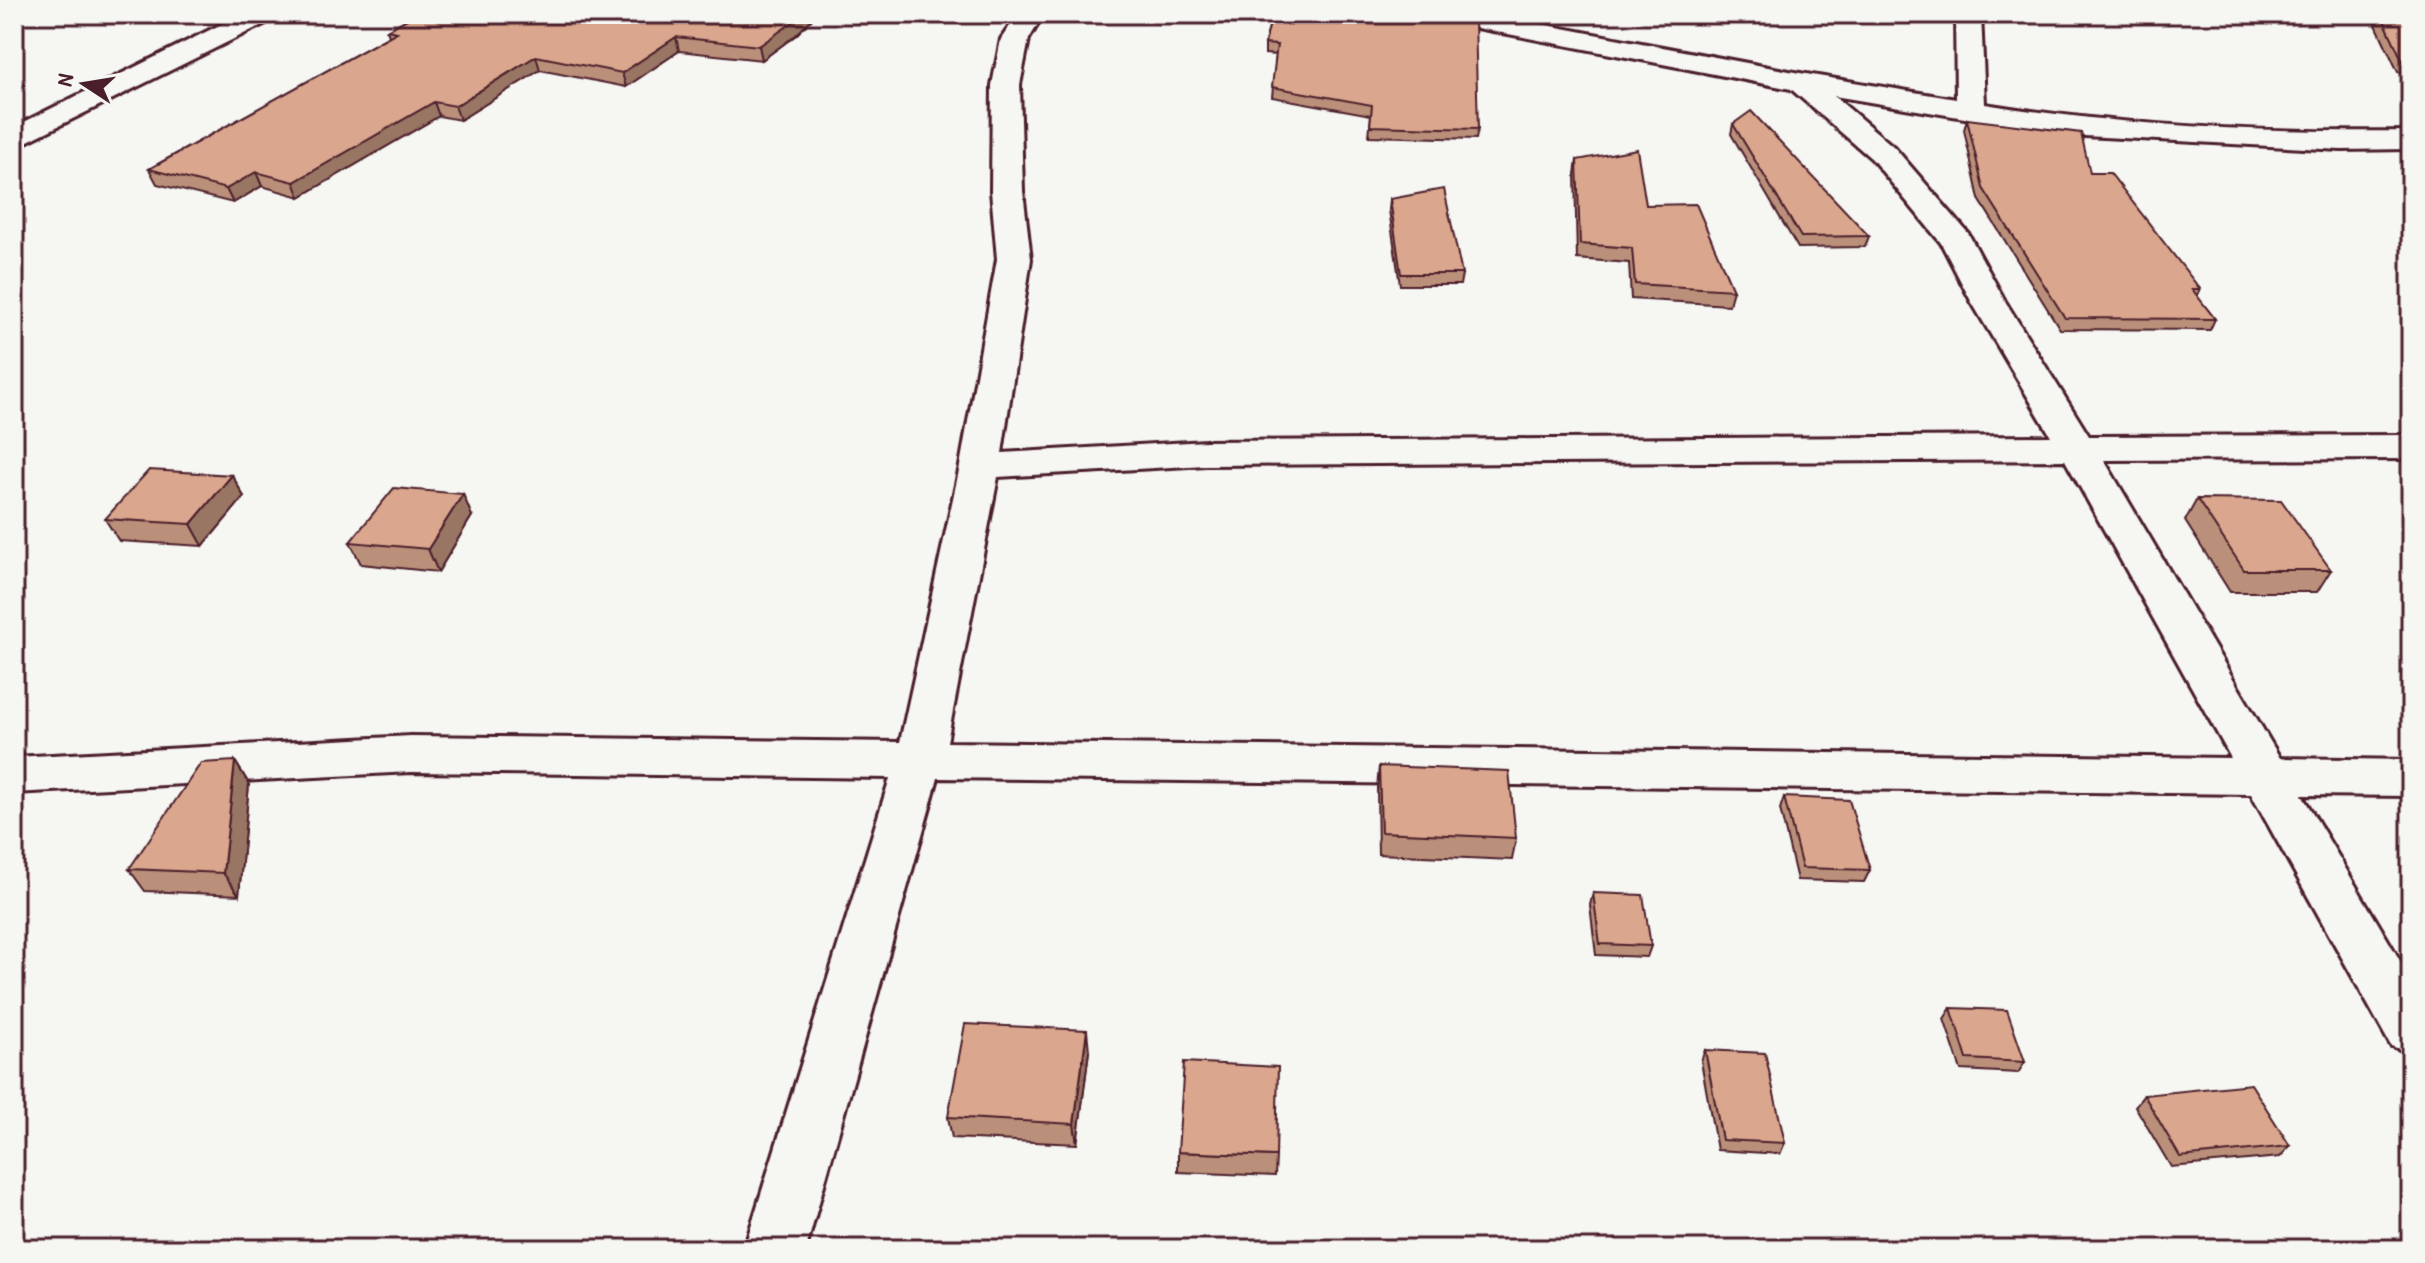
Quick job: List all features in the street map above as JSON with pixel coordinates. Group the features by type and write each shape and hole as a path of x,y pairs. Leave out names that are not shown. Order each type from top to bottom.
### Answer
{"street":[{"path":"14,139 263,14"},
{"path":"775,1249 920,759 980,466 1014,259 1007,191 1006,85 1015,39 1031,14"},
{"path":"1446,14 1800,82 2066,126 2341,141 2411,140"},
{"path":"1968,14 1971,111"},
{"path":"1800,82 1883,153 1956,240 1988,301 2078,449 2411,1029"},
{"path":"980,466 1206,453 1398,450 2411,447"},
{"path":"14,775 411,754 2411,778"}],"building":[{"path":"416,14 801,14 759,46 676,37 622,73 536,56 455,106 434,102 294,182 256,172 226,189 149,169 397,32 387,30"},
{"path":"1272,14 1441,14 1475,21 1478,129 1370,126 1372,105 1272,87 1277,45 1265,44"},
{"path":"2381,14 2411,14 2411,63 2403,62"},
{"path":"1751,111 1869,236 1801,237 1733,124"},
{"path":"1967,119 2081,133 2090,173 2110,173 2200,289 2192,289 2215,319 2065,318 1983,188"},
{"path":"1637,149 1646,205 1696,204 1733,290 1635,284 1632,248 1580,244 1577,160"},
{"path":"1444,189 1462,274 1401,274 1390,199"},
{"path":"149,470 232,475 191,524 105,519"},
{"path":"394,488 463,494 428,549 350,542"},
{"path":"2197,499 2281,500 2331,570 2244,570"},
{"path":"235,761 223,873 129,869 201,763"},
{"path":"1379,766 1509,771 1516,838 1381,832"},
{"path":"1784,797 1849,800 1870,870 1802,868"},
{"path":"1593,893 1643,895 1651,946 1600,944"},
{"path":"1951,1008 2007,1010 2025,1062 1967,1059"},
{"path":"965,1024 1087,1030 1074,1124 948,1117"},
{"path":"1705,1050 1765,1053 1785,1143 1722,1140"},
{"path":"1184,1062 1278,1067 1276,1156 1178,1152"},
{"path":"2251,1084 2290,1146 2180,1157 2144,1095"}]}
